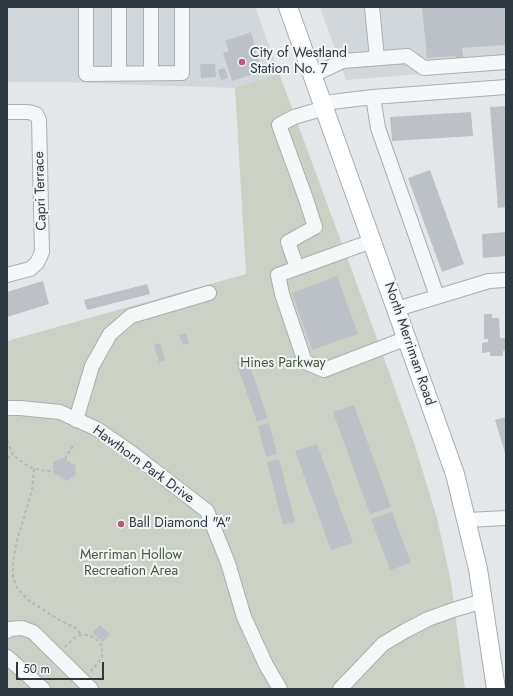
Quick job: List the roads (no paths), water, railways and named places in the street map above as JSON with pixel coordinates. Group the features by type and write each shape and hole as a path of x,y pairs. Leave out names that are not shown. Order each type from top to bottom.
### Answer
{"main road":[{"name":"North Merriman Road","path":"288,7 455,474 478,568 496,689"}],"street":[{"path":"86,7 86,74 182,73 182,7"},
{"path":"118,7 119,74"},
{"path":"151,7 151,73"},
{"path":"372,7 377,58"},
{"path":"313,75 343,61 377,58 407,56 424,68 506,62"},
{"path":"298,268 288,242 315,227 279,125 294,117 324,105 372,97 506,87"},
{"path":"372,97 378,128 437,296"},
{"name":"Capri Terrace","path":"7,112 28,112 36,114 39,120 42,252 37,263 30,269 7,275"},
{"path":"372,241 278,275 282,294 305,362 324,370 407,338"},
{"path":"397,309 489,281 506,280"},
{"path":"76,420 92,366 110,334 131,316 208,293"},
{"name":"Hawthorn Park Drive","path":"7,408 60,412 96,429 133,454 207,511 228,563 244,617 266,665 280,689"},
{"path":"467,520 506,518"},
{"path":"340,689 383,644 428,620 453,610 483,601"},
{"path":"7,631 9,629 22,628 33,632 91,689"},
{"path":"7,657 43,689"}],"place":[{"name":"City of Westland Station No. 7","path":"242,62"},
{"name":"Ball Diamond \"A\"","path":"121,524"}],"park label":[{"name":"Hines Parkway","path":"283,364"},
{"name":"Merriman Hollow Recreation Area","path":"131,564"}]}
